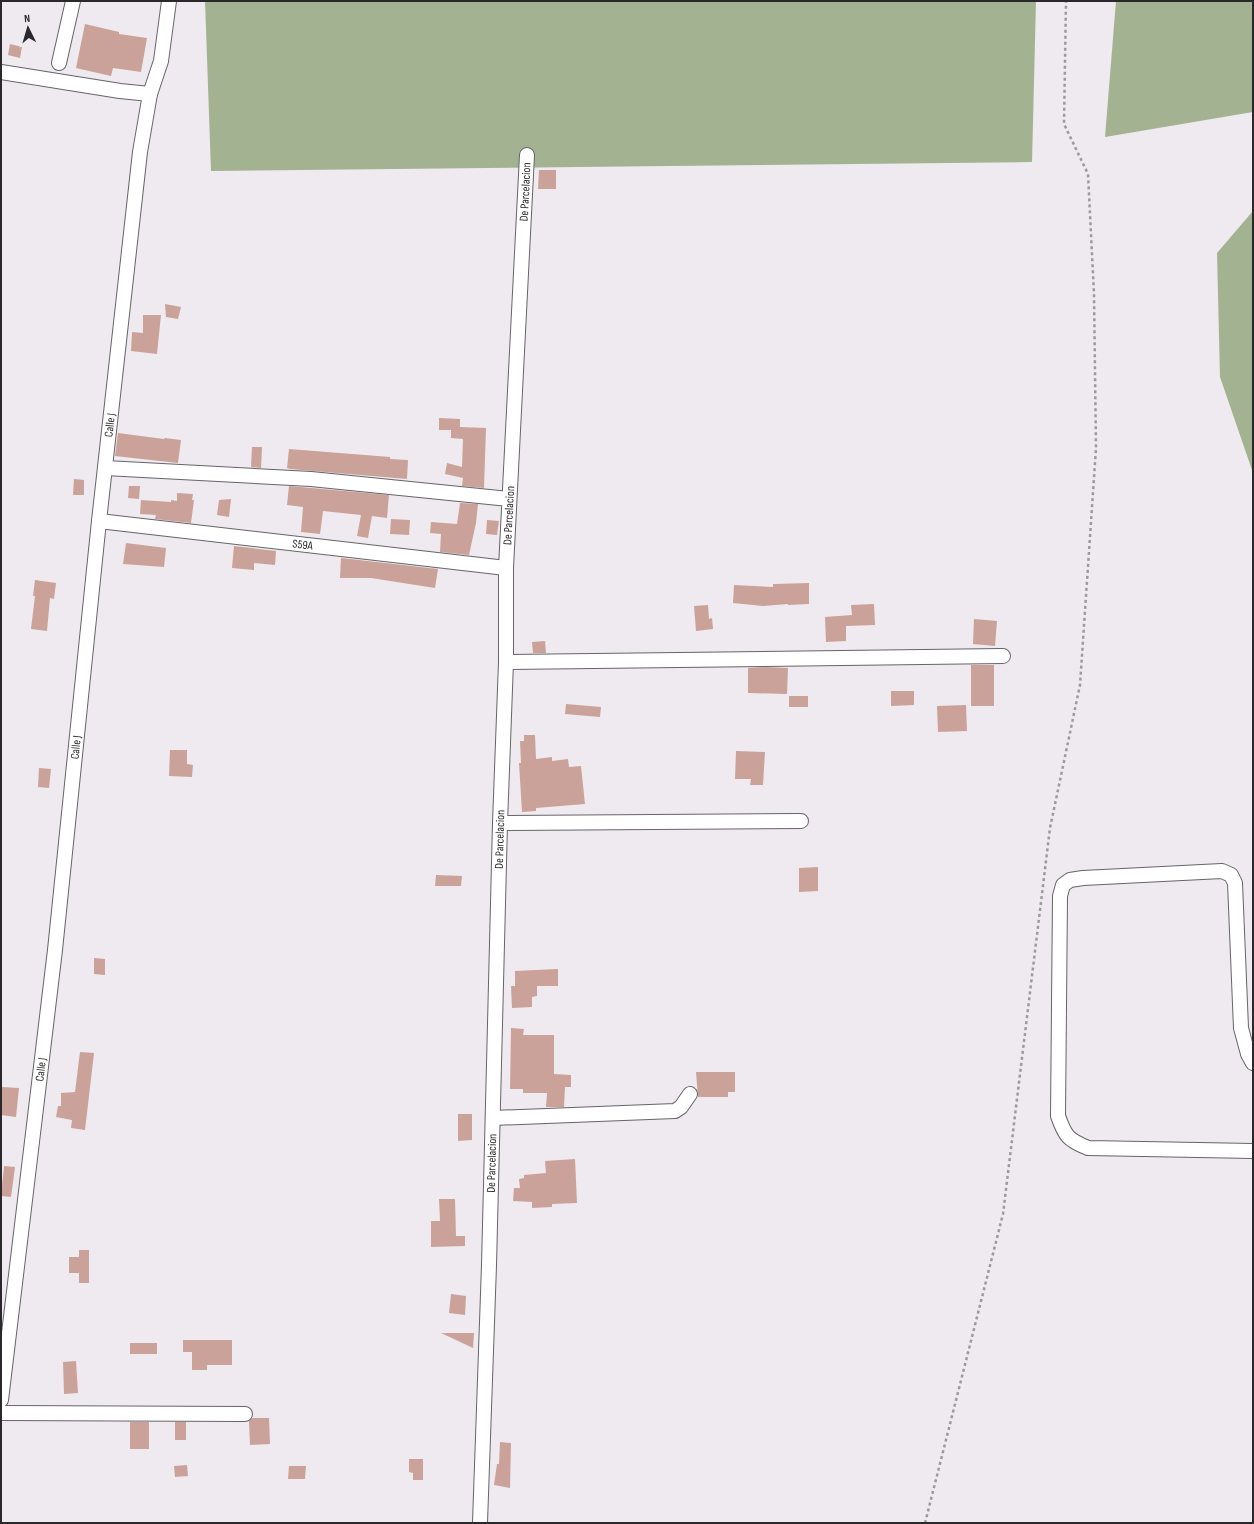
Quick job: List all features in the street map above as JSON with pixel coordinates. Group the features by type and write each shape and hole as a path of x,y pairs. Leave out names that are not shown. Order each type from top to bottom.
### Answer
{"street":[{"path":"59,63 73,1"},
{"name":"Calle J","path":"1,1400 4,1345 55,950 99,521 140,152 150,94 161,61 169,1"},
{"path":"1,72 120,91 150,94"},
{"name":"De Parcelacion","path":"480,1523 506,662 506,568 527,155"},
{"path":"105,468 311,478 509,499"},
{"name":"S59A","path":"99,521 506,568"},
{"path":"506,662 1004,656"},
{"path":"500,823 801,822"},
{"path":"1253,1063 1248,1054 1241,1028 1235,883 1231,875 1222,871 1083,878 1070,880 1063,885 1060,896 1058,1116 1063,1132 1074,1143 1088,1148 1253,1151"},
{"path":"493,1118 675,1111 681,1107 690,1094"},
{"path":"1,1413 245,1414"}],"path":[{"path":"925,1523 1003,1214 1050,828 1080,685 1096,448 1094,294 1088,174 1064,124 1066,1"}],"green space":[{"path":"205,1 1036,1 1032,162 211,171"},
{"path":"1116,1 1253,1 1253,112 1105,137"},
{"path":"1253,211 1253,473 1220,377 1217,253"}],"building":[{"path":"85,24 119,32 119,34 147,38 141,72 113,68 111,76 76,68"},
{"path":"10,44 22,47 20,58 8,55"},
{"path":"539,170 556,170 556,189 538,189"},
{"path":"165,304 181,307 178,319 166,317"},
{"path":"143,315 161,315 157,354 131,351 132,332 143,333"},
{"path":"439,418 460,419 460,427 486,428 484,488 462,486 463,478 445,474 447,463 462,467 463,439 451,438 451,430 439,430"},
{"path":"118,433 181,440 178,463 115,456"},
{"path":"252,447 262,447 261,468 251,467"},
{"path":"289,449 390,457 390,459 408,460 407,479 290,469 287,468"},
{"path":"74,479 84,480 84,495 73,495"},
{"path":"129,486 140,486 139,499 128,498"},
{"path":"289,486 389,495 387,518 372,516 368,538 357,536 361,515 323,511 320,534 301,532 303,507 287,505"},
{"path":"177,493 193,494 192,500 194,500 191,523 155,519 156,515 140,514 141,500 177,501"},
{"path":"231,499 229,517 217,515 219,500"},
{"path":"460,503 478,504 476,523 469,555 440,552 441,534 430,533 431,522 457,524"},
{"path":"391,519 410,520 409,535 390,534"},
{"path":"487,520 499,521 497,535 486,534"},
{"path":"126,543 166,548 164,567 123,564"},
{"path":"234,546 276,551 275,565 254,563 254,570 232,568"},
{"path":"341,558 438,569 435,588 371,578 340,578"},
{"path":"35,580 56,583 54,599 50,598 47,631 31,629 35,596 33,596"},
{"path":"809,583 809,604 763,606 733,603 734,585 773,587 773,584"},
{"path":"874,604 875,625 846,626 846,641 826,642 825,617 852,615 851,605"},
{"path":"708,605 709,619 712,618 713,629 696,631 694,606"},
{"path":"974,619 997,621 995,646 973,644"},
{"path":"545,641 546,653 533,653 532,642"},
{"path":"971,665 994,665 994,706 971,706"},
{"path":"748,668 788,668 787,694 748,693"},
{"path":"891,691 914,691 914,705 891,706"},
{"path":"789,696 808,696 808,707 789,707"},
{"path":"566,704 601,707 600,717 565,714"},
{"path":"966,705 967,731 938,732 937,706"},
{"path":"524,735 535,735 536,759 552,757 552,761 568,759 569,767 581,766 585,804 536,808 536,811 522,812 519,763 521,763 520,741 524,741"},
{"path":"170,750 187,750 187,764 193,765 192,777 169,776"},
{"path":"736,751 765,752 763,785 750,785 751,779 735,779"},
{"path":"39,768 51,769 49,788 38,787"},
{"path":"818,867 818,891 799,892 799,868"},
{"path":"436,875 462,876 461,886 435,886"},
{"path":"94,958 105,959 105,975 94,974"},
{"path":"558,969 558,986 537,986 537,996 532,997 532,1007 512,1008 511,986 515,986 515,971"},
{"path":"511,1028 524,1029 523,1035 554,1035 554,1074 571,1075 571,1087 565,1087 564,1107 546,1107 547,1093 523,1093 523,1089 510,1089"},
{"path":"80,1052 94,1053 85,1130 71,1128 72,1120 56,1117 58,1106 61,1106 61,1093 75,1092"},
{"path":"696,1072 735,1072 735,1092 728,1092 728,1097 698,1097"},
{"path":"2,1087 19,1088 16,1117 1,1115"},
{"path":"458,1114 472,1114 472,1140 458,1141"},
{"path":"575,1159 577,1203 552,1204 552,1207 532,1208 532,1202 513,1201 514,1188 520,1188 519,1179 524,1178 524,1175 546,1173 545,1161"},
{"path":"4,1166 15,1167 11,1197 1,1196"},
{"path":"439,1199 455,1199 456,1236 465,1236 465,1246 431,1247 431,1221 440,1221"},
{"path":"79,1250 89,1250 89,1283 79,1283 79,1273 69,1273 69,1257 79,1257"},
{"path":"451,1294 466,1296 465,1315 449,1313"},
{"path":"441,1333 474,1333 473,1348"},
{"path":"183,1340 232,1340 232,1365 207,1365 207,1370 192,1370 192,1352 183,1352"},
{"path":"130,1343 157,1343 157,1354 130,1354"},
{"path":"76,1361 78,1393 64,1394 63,1362"},
{"path":"252,1418 269,1418 270,1444 250,1445 249,1421"},
{"path":"130,1422 149,1422 149,1449 130,1449"},
{"path":"175,1422 186,1422 186,1440 175,1440"},
{"path":"500,1442 511,1443 510,1488 494,1485 497,1464 499,1464"},
{"path":"409,1459 423,1459 423,1480 413,1480 413,1473 409,1472"},
{"path":"187,1465 188,1476 175,1477 174,1466"},
{"path":"289,1466 306,1466 305,1479 288,1479"}]}
